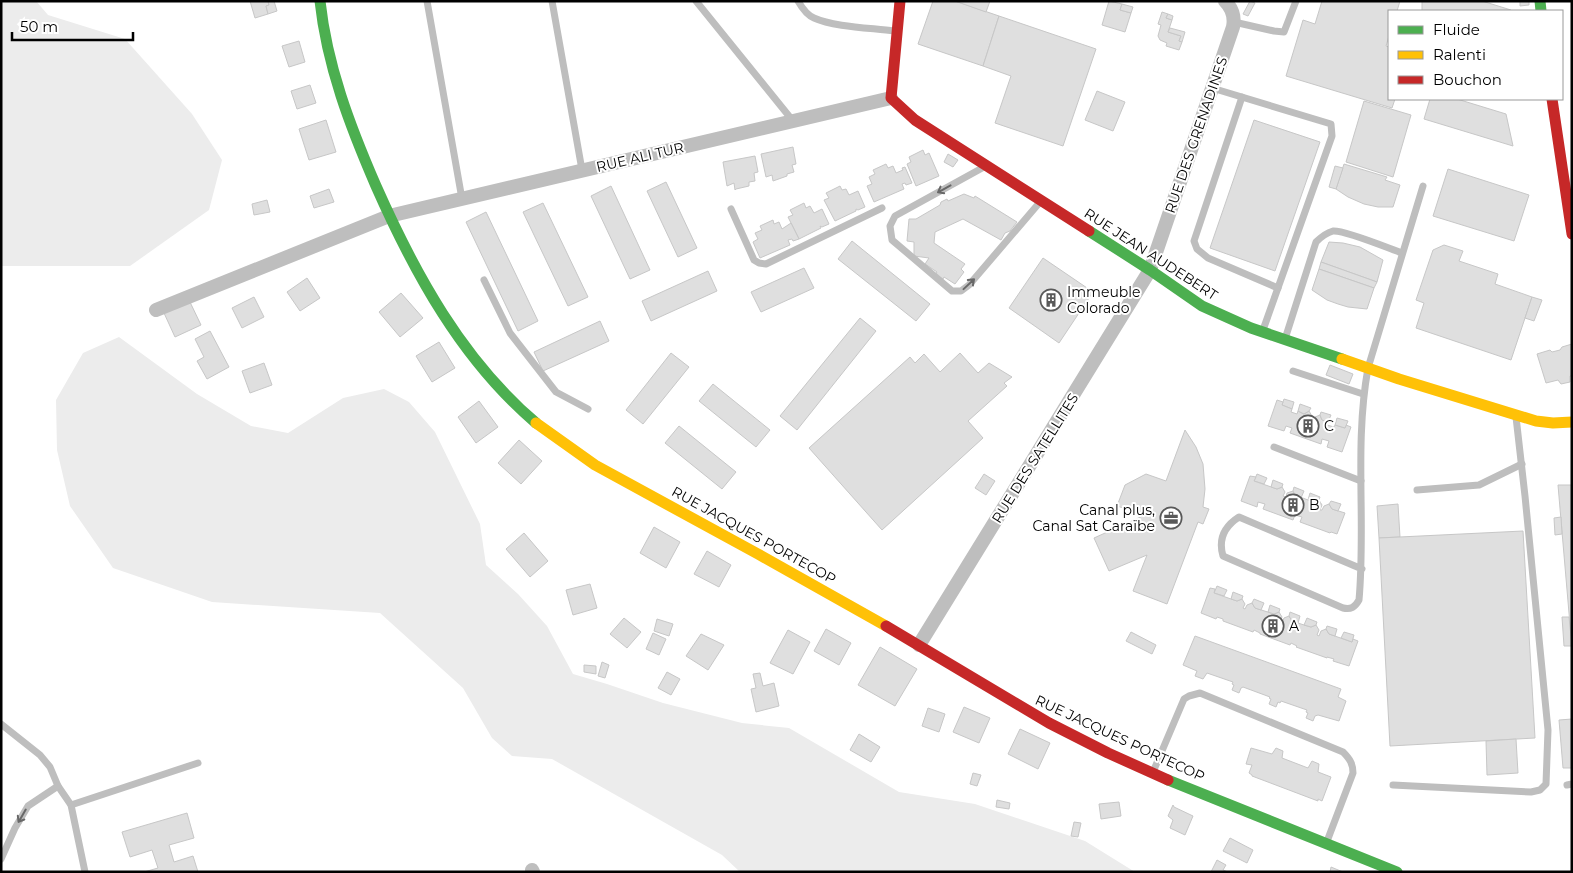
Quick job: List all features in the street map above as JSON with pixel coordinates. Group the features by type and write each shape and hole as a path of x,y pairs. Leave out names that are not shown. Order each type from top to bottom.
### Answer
{"street":[{"name":"RUE JACQUES PORTECOP","path":"320,1 325,36 340,98 389,216 425,282 468,353 488,377 518,408 563,445 595,465 919,645 1028,712 1078,738 1207,796 1397,872"},
{"path":"891,98 900,1"},
{"path":"1225,1 1232,10 1234,22"},
{"name":"RUE DES GRENADINES","path":"1150,270 1234,22"},
{"name":"RUE ALI TUR","path":"156,310 389,216 891,98"},
{"name":"RUE JEAN AUDEBERT","path":"891,98 915,120 1150,270 1202,306 1263,332 1399,379 1536,421 1553,424 1572,422"},
{"path":"1552,100 1572,234"},
{"name":"RUE DES SATELLITES","path":"919,645 1150,270"}],"lane":[{"path":"426,1 462,199"},
{"path":"552,1 582,170"},
{"path":"696,1 793,121"},
{"path":"798,1 804,11 814,18 838,24 897,32"},
{"path":"1234,22 1282,32 1286,30 1296,1"},
{"path":"1212,88 1331,124 1333,130 1263,332"},
{"path":"1242,98 1194,241 1197,249 1208,258 1278,288"},
{"path":"987,166 895,216 890,226 892,240 952,291 961,291 969,285 1041,200"},
{"path":"1362,569 1239,517 1231,522 1220,541 1223,556 1343,608 1351,608 1359,600 1362,569 1361,481 1363,394 1368,368 1423,186"},
{"path":"731,209 754,260 758,263 766,264 882,208"},
{"path":"1285,339 1316,242 1326,233 1339,231 1402,253"},
{"path":"484,280 510,333 556,392 588,409"},
{"path":"1293,371 1363,394"},
{"path":"1393,785 1531,792 1540,790 1546,784 1548,730 1522,464 1515,413"},
{"path":"1274,447 1361,481"},
{"path":"1417,490 1480,484 1522,464"},
{"path":"1153,773 1184,700 1188,696 1200,693 1343,752 1348,756 1353,773 1326,844"},
{"path":"1,724 40,755 50,767 58,786 71,805 85,872"},
{"path":"71,805 198,763"},
{"path":"1,859 15,828 28,806 58,786"}],"shaded area":[{"path":"1,1 36,1 48,15 125,39 192,114 222,160 209,210 130,266 1,266"},
{"path":"119,337 197,394 251,426 288,433 343,398 384,389 409,402 435,432 480,524 486,565 518,594 547,626 573,674 663,703 742,723 789,728 899,792 975,804 1085,841 1135,872 740,872 722,855 552,759 512,756 492,738 463,688 380,613 212,602 113,568 70,506 57,450 56,400 83,353"}],"building":[{"path":"250,1 268,1 269,5 266,6 268,14 255,18"},
{"path":"268,1 274,1 277,11 268,14 266,6 269,5"},
{"path":"933,1 955,1 999,16 983,66 918,44"},
{"path":"955,1 990,1 986,12"},
{"path":"1109,1 1122,4 1120,10 1131,13 1125,32 1102,25"},
{"path":"1250,1 1255,3 1248,16 1243,14"},
{"path":"1322,1 1400,1 1397,10 1388,10 1388,39 1386,46 1388,47 1388,100 1395,100 1392,108 1286,76 1303,20 1315,24"},
{"path":"1422,1 1482,1 1511,10 1422,10"},
{"path":"1520,1 1529,1 1529,5 1520,6"},
{"path":"1122,4 1133,7 1131,13 1120,10"},
{"path":"1162,12 1168,14 1166,18 1172,20 1168,32 1181,36 1179,41 1182,42 1179,50 1166,46 1167,43 1160,40 1158,36 1161,25 1158,24"},
{"path":"1168,14 1173,16 1172,20 1166,18"},
{"path":"999,16 1096,49 1063,146 995,123 1011,76 983,66"},
{"path":"1170,28 1185,32 1182,42 1179,41 1181,36 1168,32"},
{"path":"299,41 305,62 289,67 282,46"},
{"path":"310,85 316,103 297,109 291,91"},
{"path":"1097,91 1125,102 1113,131 1085,120"},
{"path":"1430,100 1460,100 1506,114 1513,146 1424,119"},
{"path":"1364,101 1411,115 1393,177 1346,162"},
{"path":"326,120 336,152 309,160 299,129"},
{"path":"1254,120 1320,142 1275,271 1210,248"},
{"path":"793,147 796,164 792,165 794,172 773,181 772,175 766,177 761,154"},
{"path":"923,150 925,155 929,153 939,176 916,186 907,164 911,162 909,157"},
{"path":"948,154 958,160 953,167 944,162"},
{"path":"755,156 758,172 754,173 755,181 749,182 749,186 735,190 734,183 727,186 723,162"},
{"path":"886,164 888,168 893,166 896,173 905,167 912,183 902,184 904,189 874,202 867,186 872,184 869,177 875,174 873,170"},
{"path":"1344,164 1387,177 1385,180 1400,185 1393,207 1378,207 1364,204 1336,189"},
{"path":"1335,166 1343,168 1336,189 1329,187"},
{"path":"1448,169 1529,195 1514,241 1433,216"},
{"path":"666,182 697,248 678,257 647,191"},
{"path":"611,186 650,270 630,279 591,196"},
{"path":"840,186 842,190 846,189 849,195 858,191 865,207 856,209 856,211 835,221 824,200 829,198 826,193"},
{"path":"329,189 334,202 314,208 310,196"},
{"path":"964,194 974,198 975,196 1017,222 1010,231 1005,233 1001,240 963,219 935,232 934,243 965,264 961,269 964,272 955,284 944,277 943,279 935,275 937,272 925,264 929,258 914,256 914,242 907,241 909,219 916,219 940,205 941,202"},
{"path":"267,200 270,212 254,215 252,204"},
{"path":"543,203 588,297 568,306 523,212"},
{"path":"804,203 806,208 810,206 814,213 822,209 829,224 820,226 821,228 799,239 788,217 793,215 790,210"},
{"path":"486,212 538,321 518,331 466,222"},
{"path":"773,220 774,224 779,222 782,229 791,223 799,239 788,240 790,245 760,258 753,242 758,239 755,233 762,230 760,226"},
{"path":"852,241 930,304 916,321 838,259"},
{"path":"1329,242 1360,247 1383,260 1377,282 1321,262"},
{"path":"1444,245 1463,251 1459,261 1498,274 1495,284 1532,297 1511,360 1416,328 1424,303 1416,300 1433,250"},
{"name":"Immeuble Colorado","path":"1043,258 1093,292 1059,343 1009,308"},
{"path":"1321,262 1377,282 1374,288 1319,269"},
{"path":"804,268 814,288 761,312 751,292"},
{"path":"1319,269 1374,288 1367,309 1338,304 1327,300 1312,290"},
{"path":"708,271 717,291 651,321 642,301"},
{"path":"307,278 320,298 300,311 287,292"},
{"path":"401,293 423,318 400,337 379,312"},
{"path":"254,297 264,317 242,328 232,308"},
{"path":"1532,297 1542,300 1534,321 1525,318"},
{"path":"189,300 201,325 175,337 164,313"},
{"path":"860,318 876,331 797,430 780,416"},
{"path":"600,321 609,341 543,371 534,352"},
{"path":"210,331 229,367 207,379 197,361 204,357 195,339"},
{"path":"439,342 455,368 432,382 416,356"},
{"path":"1572,344 1572,376 1570,376 1570,382 1561,384 1558,380 1546,383 1537,354 1550,350 1552,352 1560,350 1562,347"},
{"path":"671,353 689,367 643,424 626,410"},
{"path":"960,353 978,373 989,363 1012,377 1004,383 1007,386 968,421 983,438 882,530 809,448 910,357 915,363 924,354 940,372"},
{"path":"264,363 272,385 250,393 242,371"},
{"path":"1330,365 1353,374 1349,384 1326,375"},
{"path":"713,384 770,430 756,447 699,401"},
{"path":"1284,399 1294,402 1292,409 1282,405"},
{"name":"C","path":"1277,400 1283,402 1282,405 1292,409 1291,412 1297,414 1298,411 1304,414 1309,411 1312,416 1310,421 1313,422 1315,417 1320,415 1322,420 1328,422 1327,425 1345,428 1346,425 1351,427 1342,452 1327,447 1329,441 1322,439 1321,444 1290,433 1292,428 1286,426 1284,431 1268,426"},
{"path":"479,401 498,427 476,443 458,417"},
{"path":"1300,404 1311,408 1304,414 1298,411"},
{"path":"1321,412 1331,415 1328,422 1322,420"},
{"path":"1337,418 1348,421 1345,428 1335,425"},
{"path":"679,426 736,472 722,489 665,443"},
{"name":"Canal plus, Canal Sat Caraïbe","path":"1185,430 1196,447 1203,464 1205,489 1203,507 1209,509 1203,524 1198,522 1167,604 1133,591 1147,555 1109,571 1094,538 1145,515 1117,506 1125,485 1146,474 1166,481"},
{"path":"519,440 542,461 521,484 498,463"},
{"path":"984,474 995,481 986,495 975,488"},
{"path":"1257,474 1267,478 1264,484 1254,481"},
{"name":"B","path":"1250,476 1256,477 1254,481 1277,489 1282,487 1285,492 1283,496 1286,497 1287,493 1293,491 1295,495 1308,500 1314,502 1319,500 1322,505 1320,510 1329,504 1332,509 1345,513 1337,534 1300,522 1302,517 1295,515 1293,520 1263,509 1265,504 1258,502 1257,507 1241,501"},
{"path":"1273,480 1283,484 1282,487 1277,489 1271,487"},
{"path":"1558,485 1572,485 1572,648"},
{"path":"1294,487 1304,491 1301,498 1295,495"},
{"path":"1310,493 1320,497 1319,500 1314,502 1308,500"},
{"path":"1331,501 1341,504 1338,511 1332,509 1329,504"},
{"path":"1398,504 1400,537 1379,538 1377,506"},
{"path":"1561,517 1562,534 1555,535 1554,518"},
{"path":"654,527 680,542 666,568 640,553"},
{"path":"1523,531 1535,738 1390,746 1379,538"},
{"path":"524,533 548,561 530,577 506,549"},
{"path":"707,551 731,565 719,587 694,574"},
{"path":"590,584 597,608 573,615 566,590"},
{"path":"1217,586 1227,590 1224,596 1214,593"},
{"name":"A","path":"1210,588 1215,589 1214,593 1231,599 1237,601 1242,599 1245,604 1243,608 1245,609 1247,605 1252,603 1255,608 1274,614 1279,612 1282,617 1280,622 1282,623 1284,618 1289,616 1292,621 1311,627 1316,625 1319,630 1317,635 1319,636 1321,631 1326,629 1329,634 1352,642 1353,639 1358,641 1349,666 1333,661 1334,659 1296,647 1291,643 1290,645 1254,630 1253,632 1223,621 1223,619 1217,617 1216,619 1201,613"},
{"path":"1233,592 1243,596 1242,599 1237,601 1231,599"},
{"path":"1254,599 1264,603 1261,610 1255,608 1252,603"},
{"path":"1270,605 1280,609 1279,612 1274,614 1268,612"},
{"path":"1290,612 1300,616 1298,623 1292,621 1289,616"},
{"path":"1562,617 1569,617 1572,646 1564,646"},
{"path":"624,618 641,632 627,648 610,634"},
{"path":"1307,618 1317,622 1316,625 1311,627 1304,625"},
{"path":"657,619 673,624 669,636 654,631"},
{"path":"1327,626 1337,629 1335,636 1329,634 1326,629"},
{"path":"826,629 851,643 839,665 814,651"},
{"path":"788,630 810,642 793,674 770,663"},
{"path":"1131,632 1156,645 1152,654 1126,641"},
{"path":"1344,632 1354,635 1352,642 1341,638"},
{"path":"653,633 666,639 659,655 646,649"},
{"path":"701,634 724,645 708,670 686,656"},
{"path":"1195,636 1341,689 1338,697 1346,701 1339,721 1318,715 1315,716 1313,721 1306,718 1307,710 1281,701 1280,703 1278,702 1276,707 1269,704 1270,697 1243,687 1239,693 1232,690 1233,682 1207,673 1203,679 1195,676 1197,671 1183,665"},
{"path":"880,647 917,669 895,706 858,685"},
{"path":"602,662 609,665 605,678 598,676"},
{"path":"584,665 596,666 596,674 584,672"},
{"path":"667,672 680,679 671,695 658,688"},
{"path":"760,673 763,686 774,683 779,706 756,712 751,689 756,688 753,674"},
{"path":"964,707 990,718 979,743 953,732"},
{"path":"928,708 945,714 939,732 922,726"},
{"path":"1572,719 1572,768 1563,768 1559,720"},
{"path":"1020,729 1050,743 1038,769 1008,754"},
{"path":"859,734 880,747 871,762 850,750"},
{"path":"1516,739 1518,773 1487,775 1486,741"},
{"path":"1251,748 1272,754 1276,748 1283,751 1282,758 1308,768 1312,761 1319,764 1318,772 1331,777 1322,801 1252,776 1249,773 1252,765 1246,764"},
{"path":"973,773 981,775 977,786 970,784"},
{"path":"997,800 1010,803 1009,809 996,807"},
{"path":"1119,802 1121,816 1101,819 1099,804"},
{"path":"1173,805 1193,816 1185,835 1170,828 1173,820 1168,816"},
{"path":"187,813 194,838 169,845 174,862 193,856 198,872 144,872 158,868 152,850 130,857 122,832"},
{"path":"1074,822 1081,823 1078,837 1071,836"},
{"path":"1230,838 1253,850 1247,863 1223,851"},
{"path":"1217,860 1226,865 1223,870 1228,872 1211,872"},
{"path":"1331,867 1343,872 1330,872"}],"traffic: fast":[{"path":"320,1 323,25 334,72 357,141 407,251 424,283 463,344 509,398 536,423"},
{"path":"1540,1 1541,10"},
{"path":"1089,231 1202,306 1251,328 1342,359"},
{"path":"1168,780 1397,872"}],"traffic: slow":[{"path":"1342,359 1399,379 1536,421 1553,423 1572,422"},
{"path":"536,423 595,465 886,626"}],"traffic: jam":[{"path":"900,1 891,98 915,120 1089,231"},
{"path":"1552,100 1572,234"},
{"path":"886,626 1049,723 1108,753 1168,780"}],"place":[{"name":"Immeuble Colorado","path":"1051,300"},
{"name":"C","path":"1308,426"},
{"name":"B","path":"1293,505"},
{"name":"Canal plus, Canal Sat Caraïbe","path":"1171,518"},
{"name":"A","path":"1273,626"}]}
